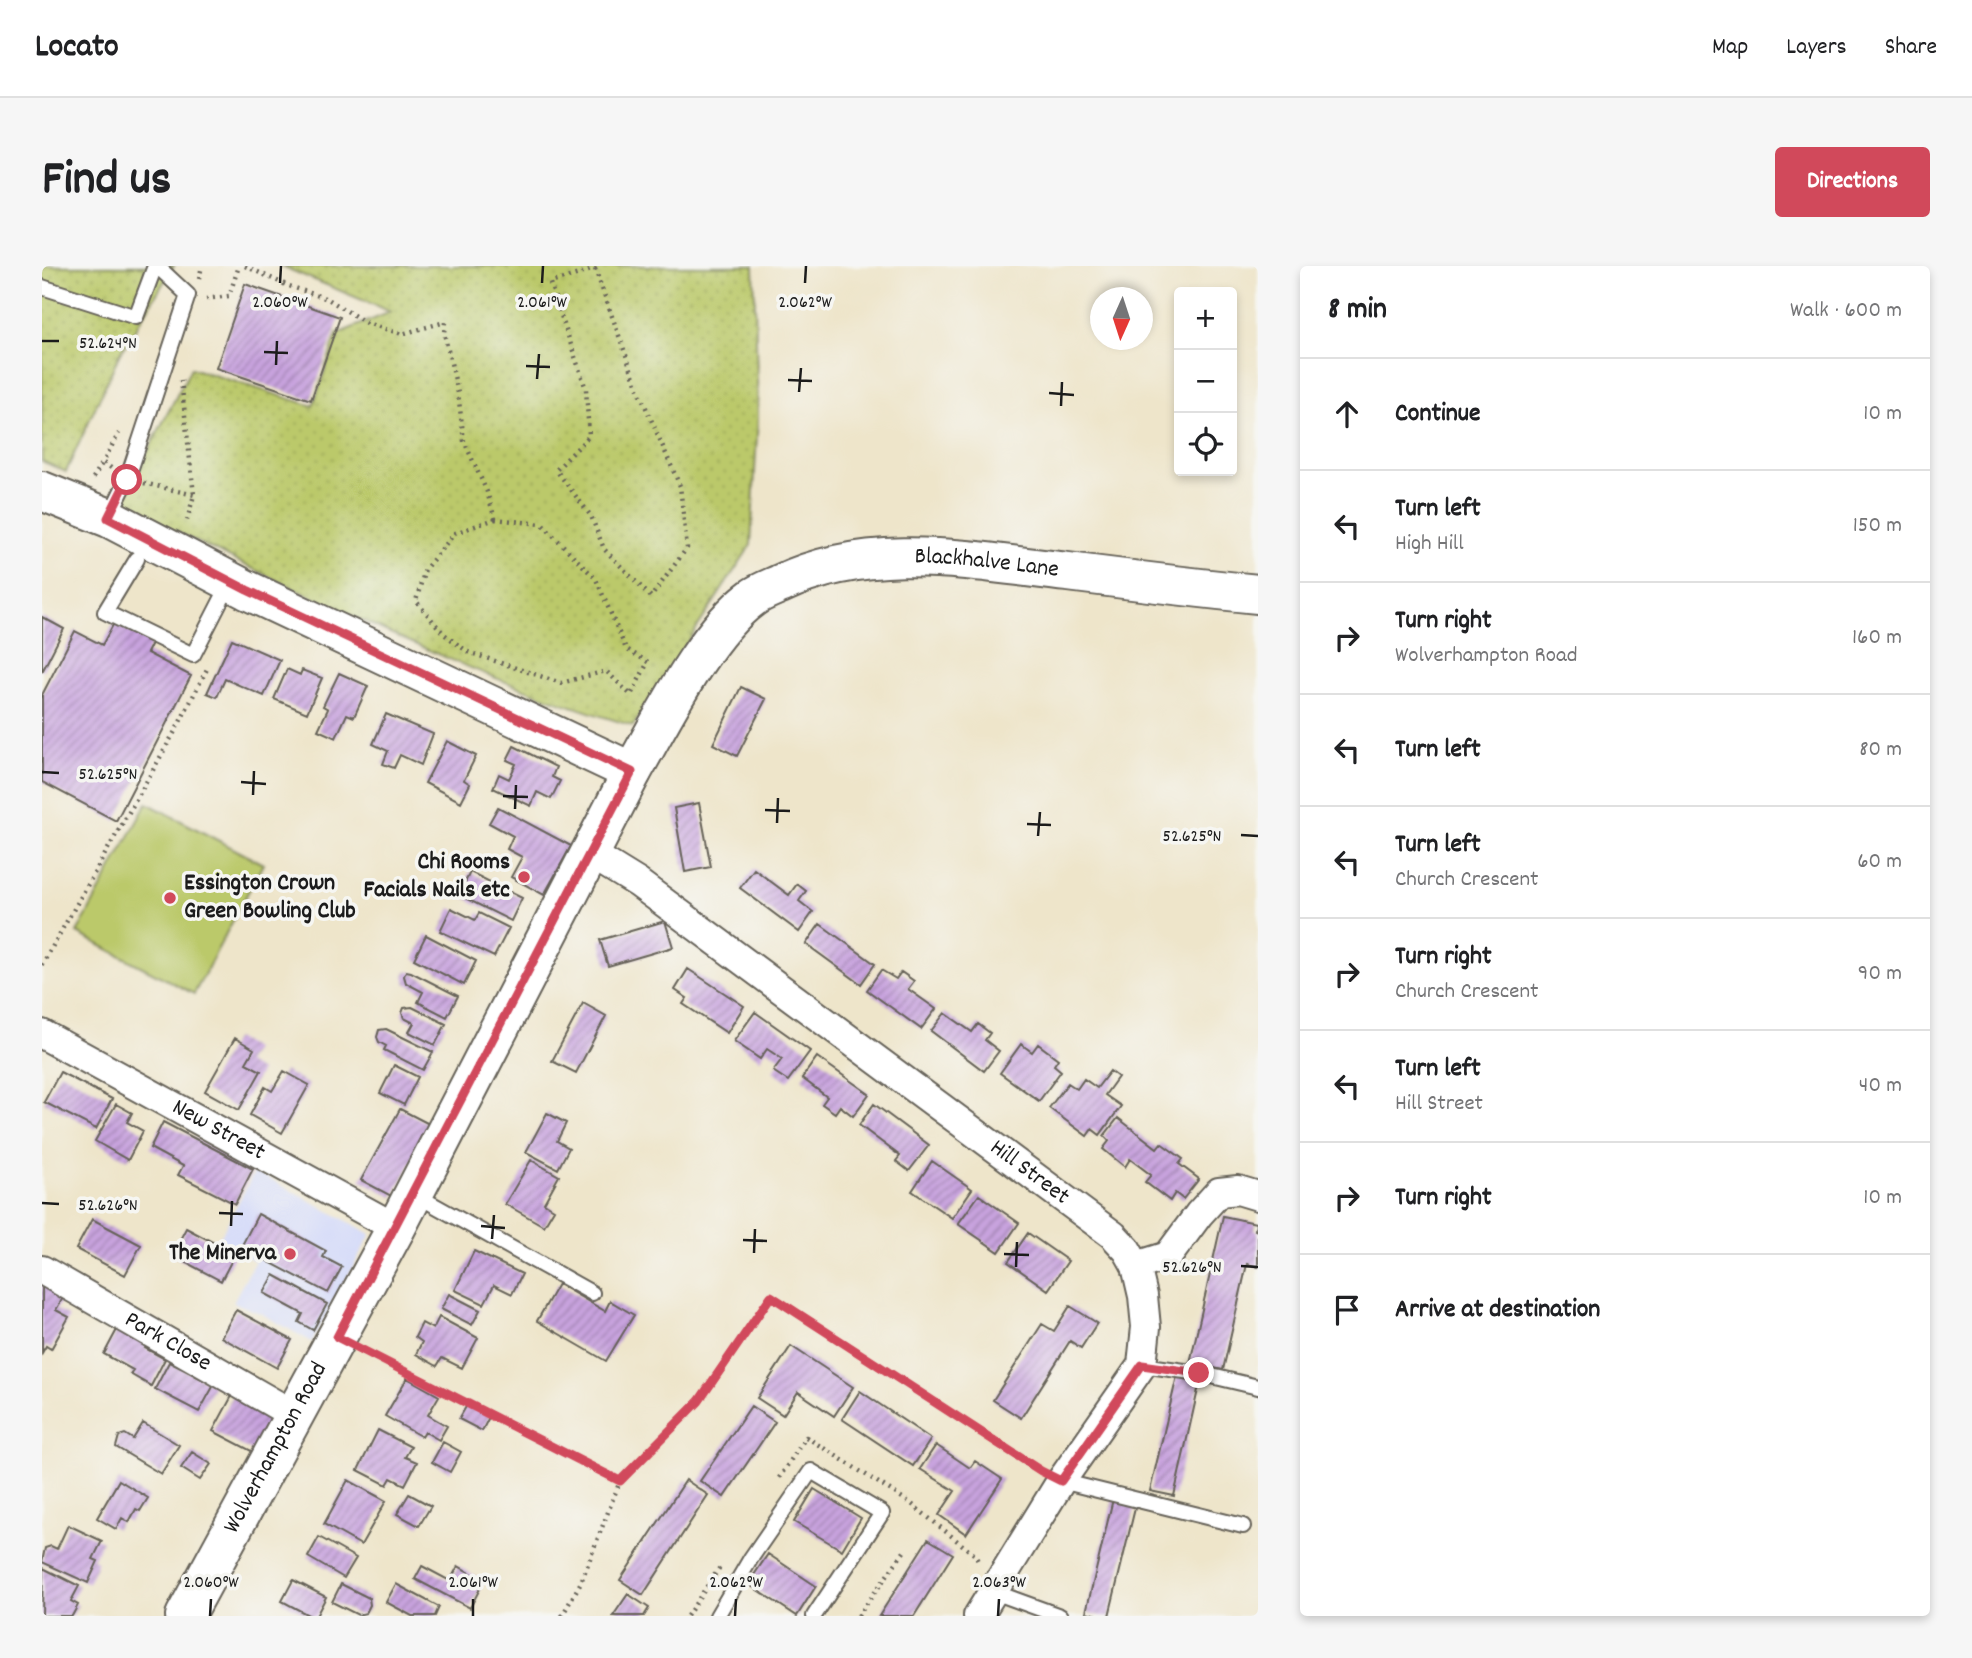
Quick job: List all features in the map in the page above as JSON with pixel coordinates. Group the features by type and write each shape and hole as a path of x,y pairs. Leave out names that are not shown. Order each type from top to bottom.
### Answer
{"main road":[{"path":"42,491 108,518 247,590 632,772"},
{"name":"Blackhalve Lane","path":"730,617 753,597 806,571 869,557 916,557 980,562 1258,594"},
{"name":"Wolverhampton Road","path":"186,1616 396,1228 632,772 708,645 730,617"}],"street":[{"name":"Hill Street","path":"591,854 638,883 1102,1227 1127,1250 1136,1266 1146,1327 1142,1365 1061,1481 978,1616"},
{"name":"New Street","path":"42,1034 396,1228"},
{"path":"1136,1266 1168,1256 1199,1213 1219,1192 1238,1190 1258,1196"},
{"name":"Park Close","path":"42,1270 294,1415"}],"lane":[{"path":"42,287 136,317 156,266 188,295 127,480 108,518"},
{"path":"136,559 105,612 194,655 232,580"},
{"path":"413,1193 592,1293"},
{"path":"1142,1365 1199,1373 1258,1387"},
{"path":"717,1616 751,1558 811,1471 881,1513 814,1616"},
{"path":"1061,1481 1243,1526"},
{"path":"994,1592 1060,1616"}],"path":[{"path":"196,289 202,266"},
{"path":"193,301 229,296 239,266"},
{"path":"245,266 286,285 328,299 366,323 402,334 445,322 444,333 458,393 464,441 487,492 495,519"},
{"path":"595,269 639,394 680,486 687,548 652,597 604,549 591,516 556,470 589,436 586,389 550,283 595,269"},
{"path":"178,554 194,495 181,376"},
{"path":"495,519 542,524 596,579 626,649 648,662 631,695 606,671 561,683 468,652 444,634 415,601 425,569 455,533 495,519"},
{"path":"42,965 178,726 209,664"},
{"path":"562,1616 581,1582 620,1481 699,1401 771,1296 1041,1471 1061,1481"},
{"path":"337,1337 620,1481"},
{"path":"776,1483 806,1437 909,1503 975,1555 994,1592"},
{"path":"858,1616 906,1549"},
{"path":"687,1616 722,1563"}],"shaded area":[{"path":"255,1171 371,1234 312,1342 262,1314 233,1302 255,1261 218,1241"}],"green space":[{"path":"42,266 174,266 119,355 66,472 42,461"},
{"path":"281,266 754,266 758,416 751,545 633,726 567,705 437,654 120,505 191,368 313,406 337,334 391,312"},
{"name":"Essington Crown Green Bowling Club","path":"147,803 263,864 194,994 77,933"}],"building":[{"path":"245,284 340,317 311,400 216,368"},
{"path":"42,617 64,629 42,672"},
{"path":"114,623 152,643 147,653 191,676 116,821 42,782 42,695 75,631 102,645"},
{"path":"232,639 280,660 264,696 225,679 217,697 207,693"},
{"path":"287,669 300,675 302,670 322,678 307,713 274,699"},
{"path":"339,673 368,686 354,717 347,714 336,738 318,730 328,709 323,706"},
{"path":"741,687 766,699 737,756 713,744"},
{"path":"386,714 433,734 421,765 400,755 394,768 383,764 388,751 373,744"},
{"path":"447,741 476,756 464,780 470,784 461,802 425,783"},
{"path":"514,746 556,767 552,777 560,781 551,799 537,792 531,806 493,788 499,774 509,779 516,764 507,760"},
{"path":"699,803 711,867 685,872 674,808"},
{"path":"498,807 571,846 544,895 511,877 522,857 507,849 513,836 489,823"},
{"path":"754,869 789,895 797,884 806,891 799,901 813,912 799,932 740,888"},
{"path":"470,872 522,898 511,921 459,895"},
{"path":"451,908 475,920 479,913 509,928 494,957 440,931"},
{"path":"665,921 673,947 608,966 600,940"},
{"path":"820,924 875,964 861,984 806,944"},
{"path":"426,935 476,961 464,985 414,959"},
{"path":"688,969 744,1006 727,1033 683,1004 687,998 675,990"},
{"path":"881,970 896,979 901,972 914,981 908,989 936,1009 921,1029 867,990"},
{"path":"406,971 458,996 447,1017 418,1002 423,992 406,983"},
{"path":"583,1003 606,1016 576,1073 552,1061"},
{"path":"412,1007 446,1024 435,1045 409,1032 414,1023 404,1018 402,1013 404,1008"},
{"path":"755,1012 810,1051 788,1081 773,1071 782,1059 767,1049 760,1059 734,1041"},
{"path":"945,1013 972,1032 978,1024 990,1033 985,1040 999,1051 984,1071 931,1031"},
{"path":"386,1029 433,1052 423,1070 384,1050 386,1046 379,1042 377,1037 379,1030"},
{"path":"235,1038 254,1049 246,1063 261,1071 239,1110 205,1091"},
{"path":"1021,1044 1032,1052 1038,1044 1058,1059 1054,1065 1061,1071 1039,1101 1000,1073"},
{"path":"817,1057 869,1094 853,1116 840,1106 835,1113 822,1104 827,1097 802,1078"},
{"path":"394,1065 418,1077 404,1105 380,1093"},
{"path":"284,1071 309,1085 282,1133 250,1115 265,1087 272,1091"},
{"path":"1110,1071 1118,1077 1105,1095 1121,1106 1100,1135 1092,1129 1087,1136 1049,1108 1068,1083 1077,1089 1084,1079 1097,1088"},
{"path":"60,1072 112,1099 96,1129 44,1102"},
{"path":"116,1104 132,1113 127,1122 143,1131 128,1160 95,1141"},
{"path":"874,1104 929,1145 909,1171 896,1161 900,1156 859,1125"},
{"path":"400,1109 431,1125 393,1197 361,1180"},
{"path":"547,1113 566,1123 557,1141 569,1148 558,1169 526,1152"},
{"path":"1118,1118 1157,1148 1161,1143 1183,1159 1179,1164 1199,1179 1183,1199 1175,1193 1170,1201 1145,1182 1151,1175 1130,1159 1125,1167 1103,1149 1109,1141 1104,1136"},
{"path":"163,1122 253,1169 235,1204 178,1175 183,1166 150,1148"},
{"path":"531,1160 559,1176 544,1203 554,1209 544,1226 505,1204"},
{"path":"932,1161 972,1189 952,1218 912,1191"},
{"path":"979,1195 1019,1223 999,1252 958,1224"},
{"name":"The Minerva","path":"258,1214 326,1251 323,1257 342,1267 328,1293 241,1247"},
{"path":"1223,1216 1256,1223 1258,1267 1247,1264 1223,1370 1190,1363"},
{"path":"92,1219 141,1245 125,1275 76,1249"},
{"path":"186,1228 235,1254 221,1281 172,1255"},
{"path":"1028,1233 1068,1261 1048,1290 1008,1262"},
{"path":"474,1251 522,1274 512,1294 494,1285 484,1304 455,1290"},
{"path":"274,1275 327,1304 313,1330 299,1322 303,1314 264,1293"},
{"path":"42,1284 64,1296 56,1310 69,1317 51,1349 46,1346 42,1353"},
{"path":"558,1284 605,1311 610,1301 634,1315 606,1361 537,1321"},
{"path":"449,1294 480,1310 472,1325 441,1309"},
{"path":"1070,1306 1097,1323 1081,1348 1070,1341 1021,1418 993,1400 1042,1324 1054,1331"},
{"path":"236,1310 292,1340 277,1368 221,1337"},
{"path":"439,1317 478,1338 462,1368 442,1358 437,1366 416,1354 422,1342 415,1337 422,1323 433,1329"},
{"path":"119,1326 148,1343 145,1348 165,1359 151,1386 130,1374 133,1370 104,1354"},
{"path":"791,1346 853,1387 834,1416 798,1392 783,1415 757,1398"},
{"path":"169,1362 214,1385 199,1412 155,1389"},
{"path":"1177,1376 1200,1381 1174,1496 1150,1491"},
{"path":"407,1378 439,1396 428,1415 447,1426 439,1440 425,1432 422,1437 385,1416"},
{"path":"860,1391 931,1439 913,1466 842,1419"},
{"path":"233,1394 274,1416 255,1453 213,1431"},
{"path":"468,1403 490,1415 482,1431 459,1419"},
{"path":"751,1406 775,1422 724,1497 700,1481"},
{"path":"143,1423 179,1445 161,1474 116,1447 119,1436 125,1434 133,1439"},
{"path":"378,1430 411,1447 405,1457 417,1462 405,1485 391,1478 387,1485 358,1470"},
{"path":"443,1442 461,1452 450,1472 432,1462"},
{"path":"936,1445 970,1468 975,1461 1002,1479 966,1534 939,1515 955,1491 920,1469"},
{"path":"192,1452 211,1464 200,1480 181,1468"},
{"path":"119,1480 148,1498 140,1511 136,1509 129,1522 122,1518 116,1529 97,1518"},
{"path":"348,1480 386,1501 361,1545 324,1524"},
{"path":"686,1480 708,1495 643,1595 620,1580"},
{"path":"814,1489 861,1518 842,1550 794,1522"},
{"path":"409,1494 431,1506 419,1526 397,1514"},
{"path":"1113,1499 1136,1504 1109,1616 1101,1616 1086,1612"},
{"path":"68,1525 102,1541 93,1559 98,1561 88,1583 42,1562 45,1548 51,1546 57,1549"},
{"path":"319,1537 356,1558 344,1578 308,1557"},
{"path":"928,1539 953,1554 914,1616 879,1616"},
{"path":"768,1554 816,1586 797,1616 748,1584"},
{"path":"422,1566 450,1581 458,1566 484,1581 470,1608 415,1579"},
{"path":"43,1568 79,1586 71,1601 78,1605 72,1616 42,1616"},
{"path":"293,1580 326,1597 316,1616 310,1616 282,1601"},
{"path":"341,1584 369,1598 370,1605 366,1613 358,1615 332,1602"},
{"path":"396,1584 439,1607 435,1616 412,1616 386,1602"},
{"path":"628,1594 649,1608 644,1616 613,1616"}],"place":[{"name":"Chi Rooms Facials Nails etc","path":"524,877"},
{"name":"Essington Crown Green Bowling Club","path":"170,898"},
{"name":"The Minerva","path":"290,1254"}],"route":[{"path":"127,480 108,518 247,590 632,772 337,1337 620,1481 699,1401 771,1296 1041,1471 1061,1481 1142,1365 1199,1373"}]}
